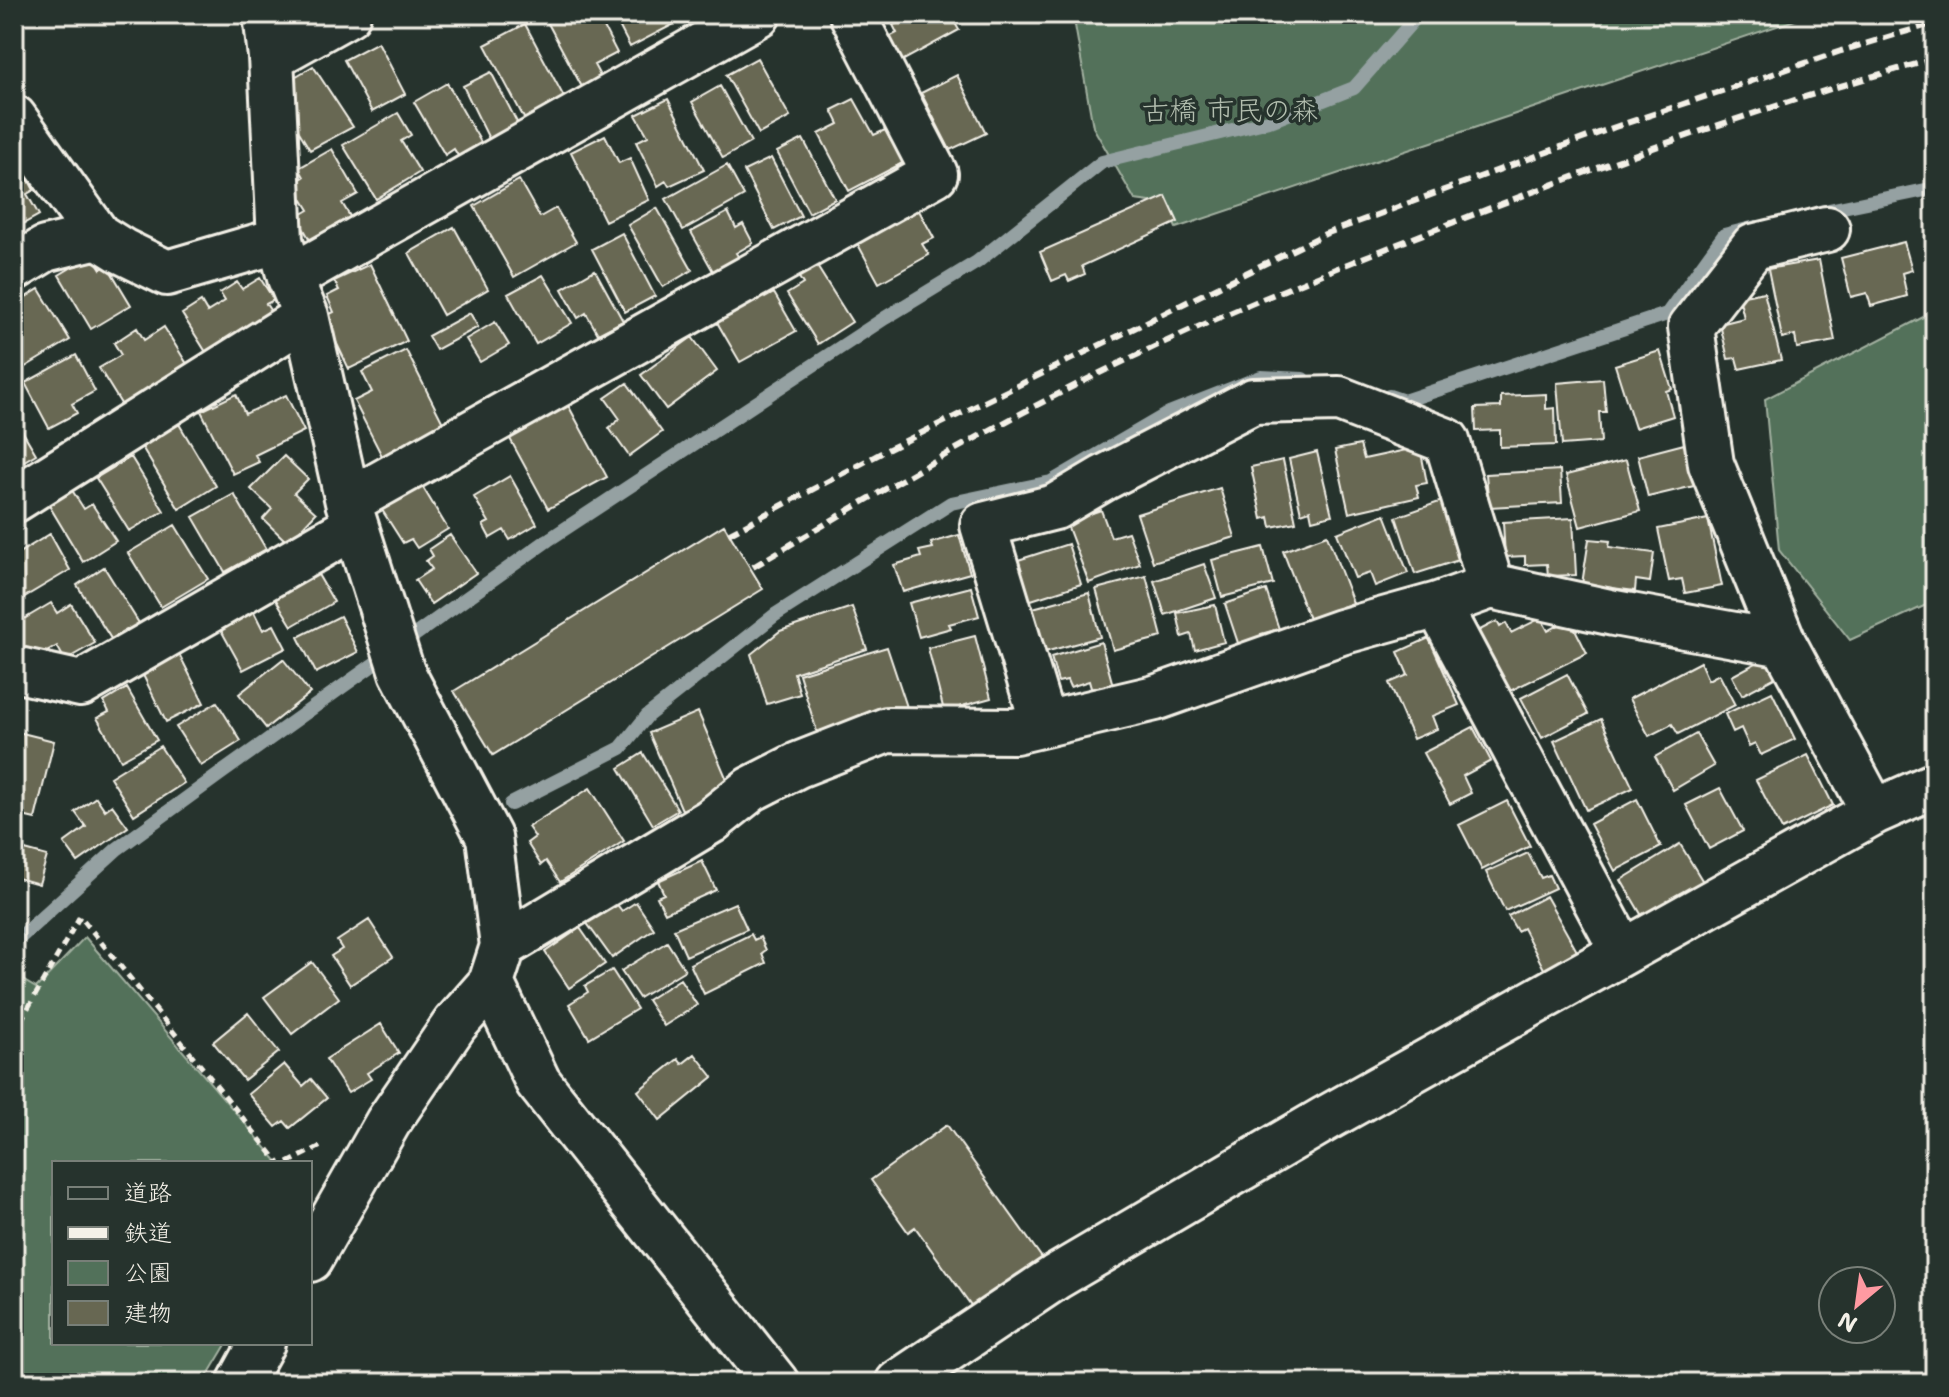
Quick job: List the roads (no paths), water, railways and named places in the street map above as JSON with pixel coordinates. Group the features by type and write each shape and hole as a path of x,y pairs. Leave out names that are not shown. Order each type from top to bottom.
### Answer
{"street":[{"path":"266,14 292,278 352,514 402,672 489,837 497,965 538,1082 776,1383"},
{"path":"271,57 348,14"},
{"path":"14,500 292,278 758,14"},
{"path":"14,669 81,684 352,514 935,174 852,14"},
{"path":"14,118 98,236 122,251 167,273 292,278"},
{"path":"1827,229 1753,247 1691,327 1711,464 1784,644 1874,812"},
{"path":"14,268 45,249 98,236"},
{"path":"1043,723 983,525 1055,507 1104,478 1253,401 1339,399 1447,441 1491,586"},
{"path":"312,1255 388,1122 497,965 711,821 751,789 798,765 887,730 1015,731 1155,698 1341,632 1438,605 1491,586 1614,613 1784,644"},
{"path":"1438,605 1623,952"},
{"path":"898,1383 1056,1277 1325,1119 1874,812 1935,785"},
{"path":"240,1383 261,1345"}],"waterway":[{"path":"14,943 117,849 220,774 548,540 885,318 977,262 1102,162 1273,120 1354,88 1419,14"},
{"path":"1819,212 1935,188"},
{"path":"1389,396 1404,401 1667,314 1724,235 1756,227"},
{"path":"511,804 621,748 647,716 775,615 951,503 1051,482 1169,413 1261,377 1303,379"}],"railway":[{"path":"728,534 889,449 1325,234 1615,127 1841,51 1935,23"},
{"path":"753,567 1023,412 1162,343 1255,302 1547,186 1767,109 1935,59"}],"park label":[{"name":"古橋 市民の森","path":"1230,110"}]}
